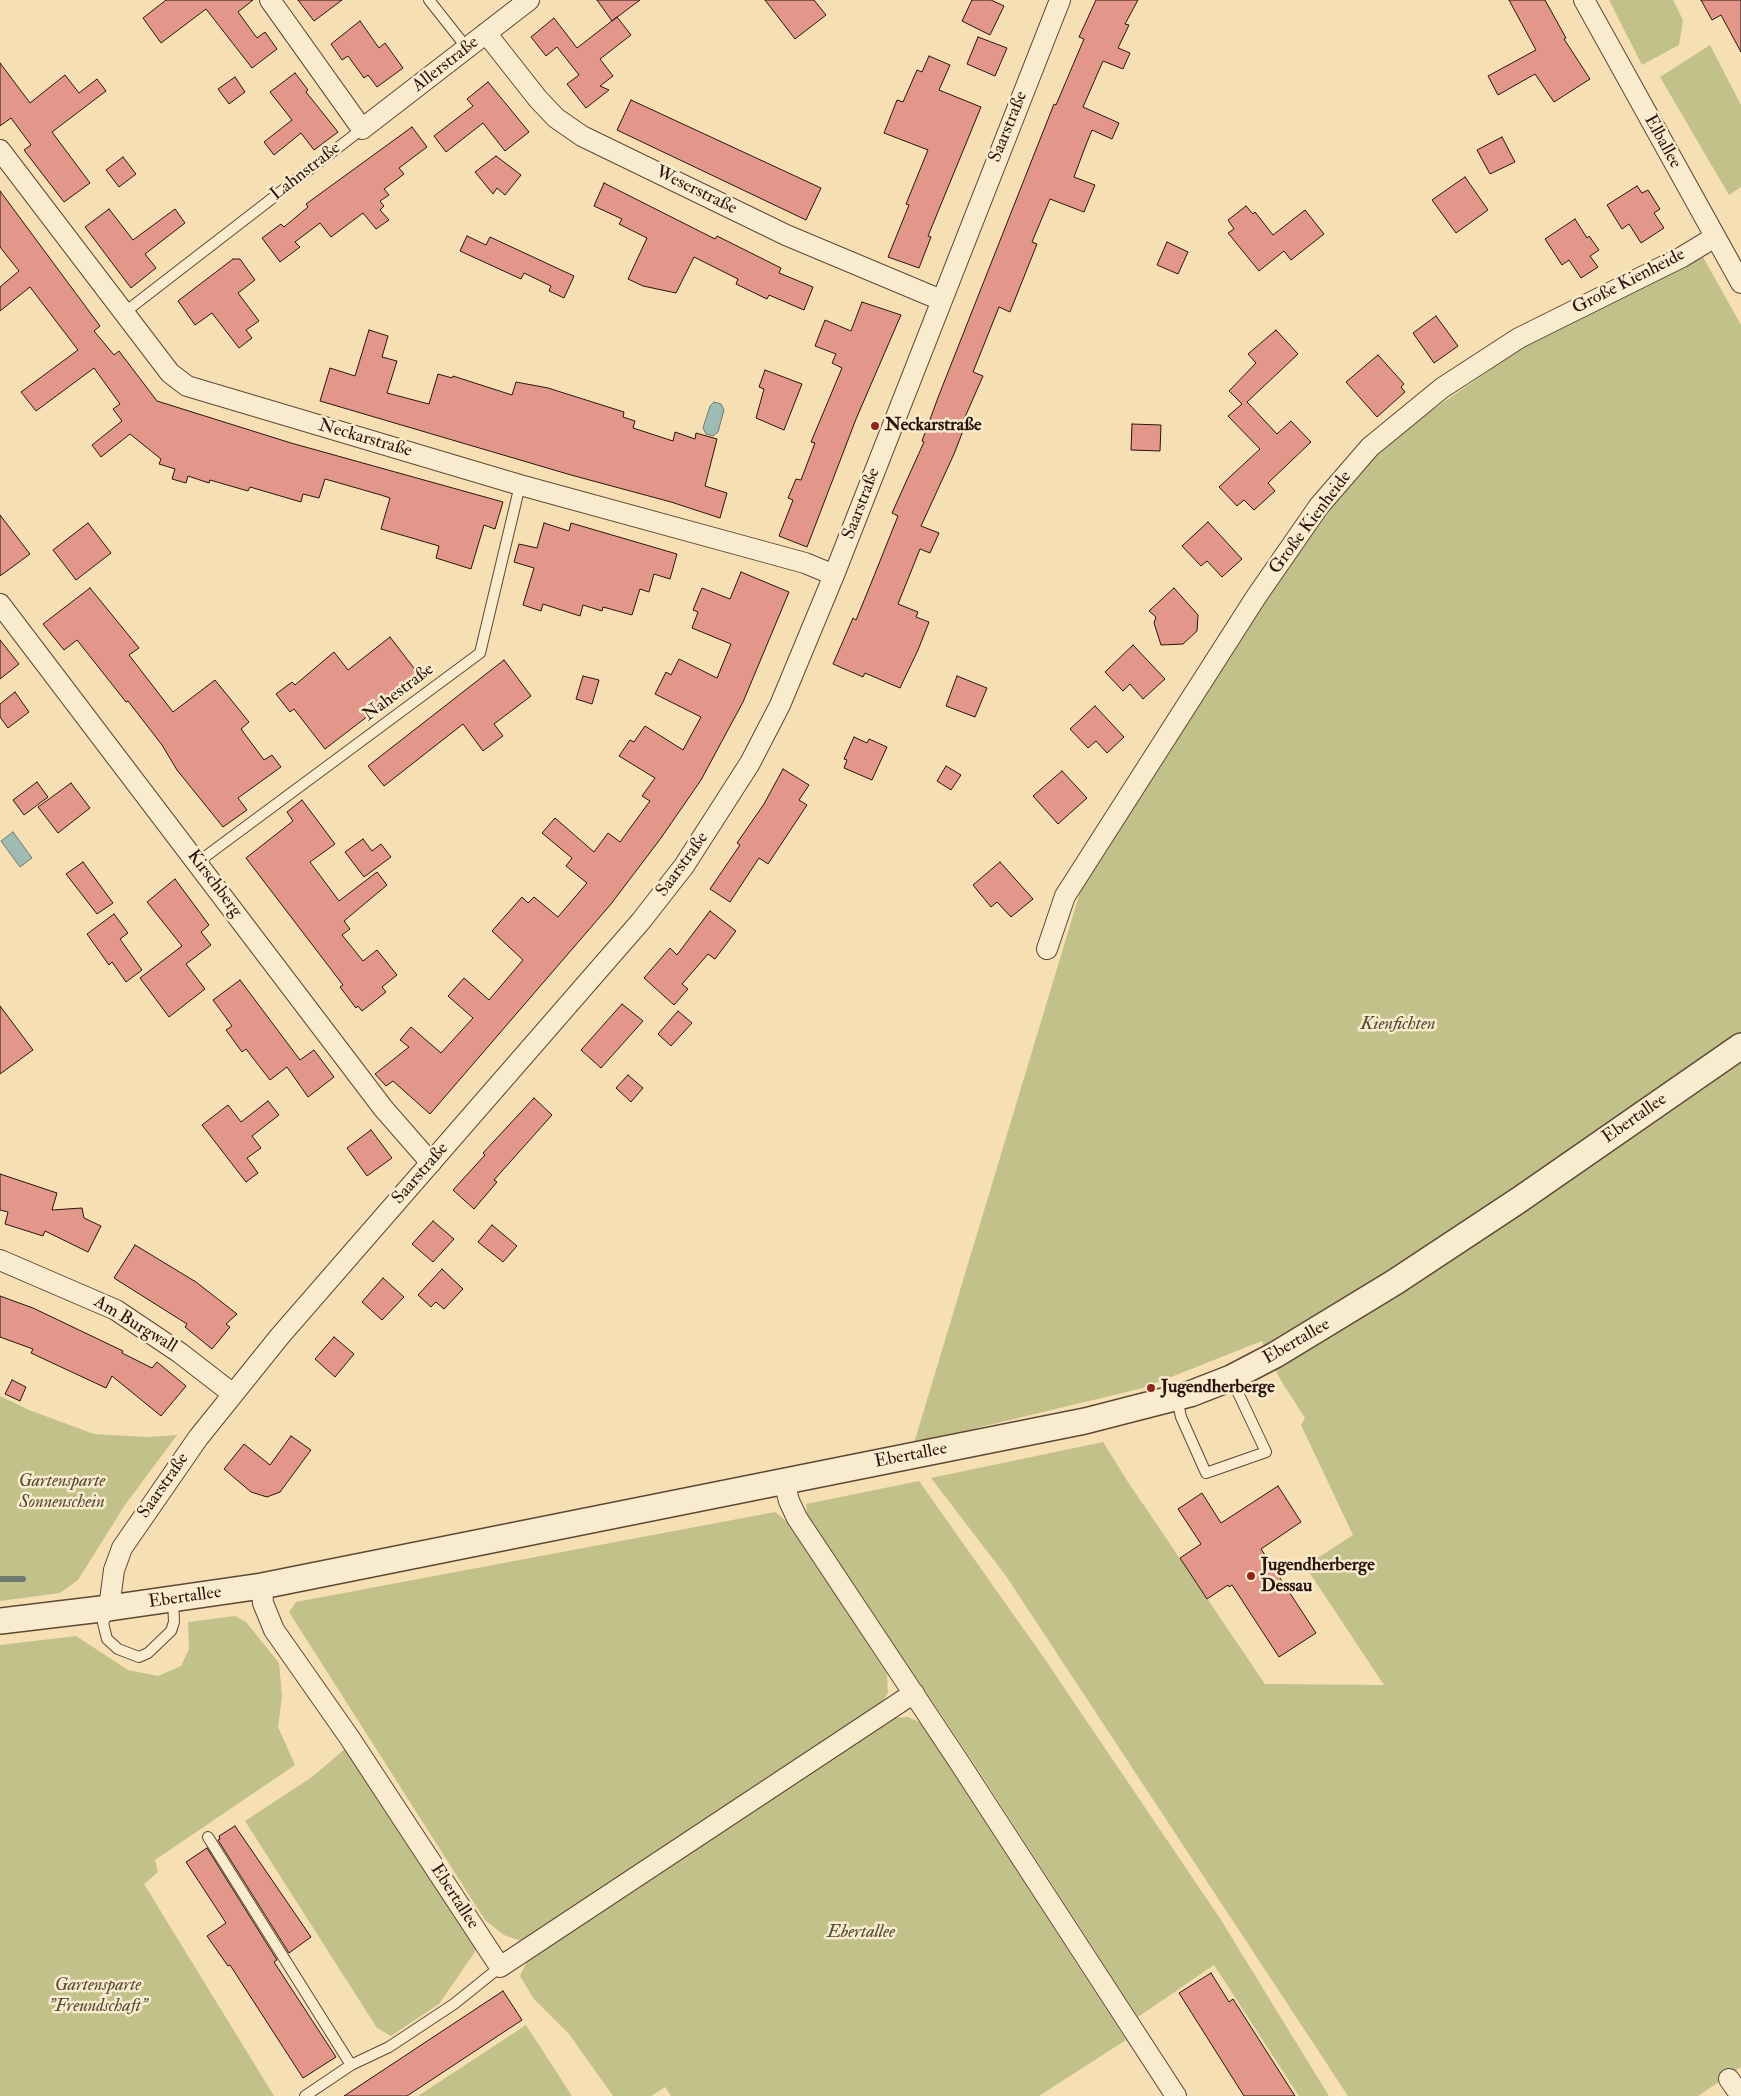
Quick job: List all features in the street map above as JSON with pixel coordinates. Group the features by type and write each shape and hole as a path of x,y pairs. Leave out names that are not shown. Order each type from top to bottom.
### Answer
{"street":[{"path":"270,0 362,129"},
{"name":"Allerstraße","path":"362,129 529,0"},
{"name":"Saarstraße","path":"109,1608 114,1570 122,1548 163,1486 233,1394 430,1163 641,921 684,866 764,738 797,665 834,575 1060,0"},
{"name":"Elballee","path":"1584,0 1741,283"},
{"name":"Weserstraße","path":"486,33 538,99 556,118 582,136 786,235 941,300"},
{"name":"Neckarstraße","path":"0,150 170,373 187,386 520,485 805,563 834,575"},
{"name":"Große Kienheide","path":"1047,949 1065,896 1256,597 1319,506 1370,447 1442,388 1519,338 1682,257 1716,237"},
{"name":"Kirschberg","path":"2,609 198,862 382,1108 430,1163"},
{"name":"Ebertallee","path":"0,1621 173,1600 262,1586 1085,1421 1176,1398 1231,1378 1320,1330 1456,1243 1741,1046"},
{"name":"Am Burgwall","path":"0,1260 116,1310 180,1353 233,1394"},
{"path":"784,1481 796,1518 914,1693 1176,2096"},
{"name":"Ebertallee","path":"262,1586 268,1618 278,1636 348,1737 500,1967"},
{"path":"500,1967 914,1693"},
{"path":"1729,2079 1741,2096"}],"lane":[{"path":"429,0 467,48"},
{"name":"Lahnstraße","path":"125,312 362,129"},
{"name":"Nahestraße","path":"198,862 480,653 520,485"},
{"path":"1176,1398 1206,1473 1266,1452 1231,1378"},
{"path":"109,1608 103,1623 107,1639 118,1649 139,1657 148,1653 171,1631 174,1622 173,1600"},
{"path":"208,1837 351,2065"},
{"path":"305,2096 351,2065 389,2047 454,2004 500,1967"}],"green space":[{"path":"1609,0 1673,0 1683,20 1679,45 1642,65"},
{"path":"1710,45 1741,105 1741,187 1729,195 1660,77"},
{"name":"Kienfichten","path":"1703,257 1741,325 1741,2067 1698,2096 1348,2096 1006,1576 931,1478 1103,1442 1265,1684 1384,1685 1305,1566 1353,1535 1301,1425 1305,1418 1280,1379 1262,1341 1143,1388 914,1443 1084,879 1257,606 1373,451 1522,348"},
{"name":"Gartensparte Sonnenschein","path":"0,1396 29,1410 94,1434 146,1437 177,1435 125,1505 78,1580 60,1593 0,1601"},
{"path":"919,1481 1042,1655 1221,1920 1329,2096 1299,2096 1214,1965 1138,2017 971,1759 807,1515 806,1504"},
{"path":"775,1512 790,1524 887,1674 888,1693 879,1707 521,1941 504,1935 485,1920 289,1612 296,1602"},
{"name":"Gartensparte \"Freundschaft\"","path":"235,1616 246,1622 279,1663 282,1696 278,1727 295,1765 155,1860 158,1872 144,1884 274,2096 0,2096 0,1645 76,1636 128,1670 158,1676 181,1666 189,1649 188,1622"},
{"name":"Ebertallee","path":"908,1717 924,1724 952,1771 1126,2040 1039,2096 671,2096 665,2087 651,2096 613,2096 569,2034 534,1999 520,1976 529,1957 891,1718"},
{"path":"346,1748 477,1949 439,2004 391,2036 377,2028 245,1821 312,1777"},
{"path":"526,2025 572,2096 418,2096"}],"water":[{"path":"714,402 721,404 724,410 718,432 713,436 706,434 703,428 710,406"},
{"path":"13,832 32,858 20,867 1,841"}],"building":[{"path":"166,0 253,0 238,12 257,38 265,32 277,49 252,68 206,9 161,43 143,18"},
{"path":"298,0 342,0 314,21"},
{"path":"597,0 640,0 612,21"},
{"path":"765,0 814,0 826,15 795,39"},
{"path":"972,0 991,0 1004,6 990,35 962,21"},
{"path":"1096,0 1138,0 1125,24 1129,25 1118,48 1130,53 1123,69 1103,61 1083,107 1119,123 1112,139 1092,130 1084,150 1074,177 1095,185 1084,212 1050,199 1032,242 1037,244 1010,312 999,307 973,372 983,376 965,417 968,418 954,454 921,526 939,533 930,553 920,549 898,604 918,612 916,617 929,622 918,650 900,688 865,673 863,677 833,664 853,618 856,620 898,516 892,513 924,442 922,441 939,395 1054,104 1056,105 1084,39 1079,37"},
{"path":"1509,0 1545,0 1566,38 1564,39 1590,79 1554,102 1535,74 1498,95 1488,76 1536,50"},
{"path":"1701,0 1741,0 1741,52 1721,15 1712,20"},
{"path":"617,17 631,35 600,59 613,76 600,86 609,90 586,108 567,84 579,75 557,47 546,56 531,37 554,18 577,48"},
{"path":"360,21 379,48 385,43 403,68 377,87 368,75 364,78 348,56 342,60 331,44"},
{"path":"978,37 1007,48 995,76 967,64"},
{"path":"929,56 950,65 939,90 981,107 928,236 931,237 919,268 888,257 909,205 906,204 928,150 884,133 897,100 903,102 917,70 922,72"},
{"path":"0,63 30,103 65,75 79,93 97,79 106,91 52,132 90,183 64,202 24,150 31,145 11,118 0,126"},
{"path":"295,73 308,90 306,92 338,132 314,150 301,133 274,155 264,142 292,120 270,92"},
{"path":"235,77 245,92 229,104 218,89"},
{"path":"488,82 529,132 505,151 483,123 446,152 434,136 473,106 467,99"},
{"path":"631,100 821,188 806,220 617,130"},
{"path":"412,127 427,147 399,168 404,174 384,189 389,195 380,201 384,206 380,210 389,220 376,229 363,213 331,237 320,223 295,242 300,247 280,262 262,238 281,224 284,227 308,207 306,204"},
{"path":"1502,137 1515,162 1490,174 1477,150"},
{"path":"496,156 521,175 505,195 497,188 493,194 475,172"},
{"path":"123,157 136,174 119,187 106,170"},
{"path":"1465,177 1488,210 1456,233 1432,200"},
{"path":"604,183 715,239 717,236 781,268 779,273 813,287 804,310 769,295 767,299 736,284 738,279 694,257 676,293 643,286 628,279 647,238 619,224 622,219 594,206"},
{"path":"1637,186 1642,193 1648,190 1660,209 1654,213 1664,228 1641,243 1629,224 1622,229 1607,205"},
{"path":"0,191 100,326 94,331 114,355 119,351 157,401 291,443 503,502 495,529 484,525 471,569 436,558 439,546 381,529 390,498 381,495 325,479 319,498 303,494 301,502 250,487 248,491 210,480 209,483 188,476 186,483 172,479 175,469 159,464 161,459 130,434 101,457 92,445 122,421 113,409 120,404 94,368 36,411 21,392 78,350 30,287 0,311 0,287 19,271 0,247"},
{"path":"1246,206 1253,214 1255,212 1273,235 1305,210 1324,234 1291,260 1284,251 1259,271 1228,233 1234,229 1228,220"},
{"path":"109,209 133,240 175,209 185,223 145,254 156,268 131,288 85,227"},
{"path":"1575,219 1587,238 1589,236 1599,250 1590,256 1598,267 1581,278 1569,260 1562,265 1545,239"},
{"path":"467,236 486,245 490,237 574,276 564,298 549,291 551,286 524,273 521,279 460,251"},
{"path":"1167,242 1188,252 1178,274 1157,265"},
{"path":"233,259 240,259 255,280 238,293 259,321 246,330 252,338 239,348 212,313 195,325 178,301"},
{"path":"862,302 901,315 856,419 807,547 779,536 793,500 788,498 796,479 801,480 815,443 811,442 842,368 832,363 836,354 815,346 825,320 851,331"},
{"path":"1436,316 1458,346 1434,363 1413,333"},
{"path":"369,330 388,336 382,357 397,361 387,393 429,404 438,374 452,378 453,376 512,395 516,382 548,388 624,412 623,417 635,421 633,428 673,441 675,432 695,439 696,433 717,439 705,486 727,493 720,518 671,502 571,475 320,401 330,368 355,376"},
{"path":"1276,330 1298,354 1247,402 1277,434 1291,421 1311,442 1268,483 1275,491 1254,510 1244,500 1237,506 1219,487 1260,449 1228,416 1242,404 1229,391 1256,363 1248,354"},
{"path":"1378,355 1404,384 1401,387 1405,392 1377,417 1346,382"},
{"path":"765,370 802,384 784,430 756,418 764,389 759,387"},
{"path":"1132,424 1161,425 1160,451 1131,450"},
{"path":"0,515 30,554 0,576"},
{"path":"1208,522 1242,559 1222,577 1207,561 1201,566 1182,546"},
{"path":"88,523 111,553 76,580 53,550"},
{"path":"544,523 569,531 571,523 677,554 670,579 654,574 649,592 640,589 632,615 603,607 602,611 583,605 580,616 543,604 541,611 523,605 534,568 514,562 519,544 537,548"},
{"path":"741,572 789,592 743,702 701,780 661,838 611,904 430,1114 393,1081 386,1086 375,1074 409,1047 400,1040 411,1027 441,1053 473,1018 448,996 464,978 489,1000 523,960 492,931 522,897 528,903 534,897 558,917 587,883 566,866 572,858 542,833 555,818 594,852 608,833 620,842 650,801 642,796 655,778 619,756 630,740 634,742 645,726 683,750 701,717 655,694 666,672 671,675 679,659 717,678 731,644 692,628 698,612 693,610 702,588 730,599"},
{"path":"90,588 139,648 129,655 173,712 215,680 249,722 241,729 264,760 272,755 281,767 238,798 247,810 223,827 177,770 162,745 128,701 126,702 77,640 64,650 43,624"},
{"path":"1174,588 1198,615 1197,631 1183,644 1161,645 1154,623 1156,617 1149,611"},
{"path":"390,637 420,676 325,749 294,709 290,712 276,694 292,682 295,685 334,652 348,670"},
{"path":"0,640 19,664 0,679"},
{"path":"1133,645 1165,679 1143,699 1130,684 1123,691 1105,672"},
{"path":"504,660 531,696 494,724 503,736 483,751 463,724 384,786 368,766"},
{"path":"583,676 599,680 592,704 576,699"},
{"path":"957,676 987,688 975,717 946,706"},
{"path":"15,692 29,712 8,728 0,717 0,704"},
{"path":"1095,706 1124,737 1107,753 1096,741 1088,748 1070,729"},
{"path":"854,737 867,743 869,739 887,747 872,780 844,768 847,760 844,759"},
{"path":"946,766 961,775 951,790 937,781"},
{"path":"783,769 809,785 799,800 807,805 768,864 759,858 730,902 710,889 740,845 737,843 764,804"},
{"path":"1062,771 1087,798 1058,824 1033,796"},
{"path":"37,782 48,797 24,815 13,800"},
{"path":"71,783 90,808 58,833 38,807"},
{"path":"302,800 335,844 310,862 339,901 377,872 387,885 344,921 350,929 342,935 363,961 377,950 397,975 382,987 386,992 362,1011 358,1006 356,1008 340,987 343,985 246,858 293,821 287,812"},
{"path":"363,839 372,851 381,844 391,857 364,877 345,852"},
{"path":"83,862 113,903 97,914 66,874"},
{"path":"1000,862 1033,899 1011,917 997,902 991,907 973,885"},
{"path":"175,879 209,925 201,932 211,945 186,964 205,989 169,1017 140,978 182,946 147,902"},
{"path":"710,911 736,931 715,959 708,954 682,984 688,989 674,1005 644,978 670,948 677,955"},
{"path":"114,914 128,933 120,939 142,970 126,982 112,962 109,965 87,934"},
{"path":"240,980 300,1060 314,1050 334,1077 308,1097 287,1067 270,1080 246,1049 242,1052 226,1030 232,1026 213,1000"},
{"path":"622,1004 643,1021 601,1068 581,1050"},
{"path":"0,1006 33,1050 0,1074"},
{"path":"678,1011 692,1023 671,1046 658,1034"},
{"path":"628,1075 643,1088 631,1102 616,1088"},
{"path":"534,1098 552,1115 494,1180 497,1182 474,1209 453,1190 485,1155 483,1153"},
{"path":"268,1101 279,1115 252,1136 261,1148 247,1158 258,1173 246,1182 202,1125 228,1105 241,1122"},
{"path":"371,1130 392,1158 367,1176 347,1148"},
{"path":"0,1174 57,1193 52,1210 82,1208 84,1218 101,1226 88,1252 45,1231 43,1236 5,1224 8,1212 0,1210"},
{"path":"433,1221 454,1239 433,1262 412,1244"},
{"path":"492,1225 517,1246 503,1262 478,1242"},
{"path":"135,1245 196,1282 237,1314 226,1324 230,1327 212,1349 185,1327 187,1324 114,1278"},
{"path":"442,1269 463,1289 444,1309 436,1302 431,1307 418,1295"},
{"path":"383,1278 404,1297 382,1320 362,1302"},
{"path":"0,1296 33,1308 123,1351 122,1353 152,1368 157,1362 186,1386 161,1416 112,1376 106,1388 31,1353 33,1349 0,1337"},
{"path":"334,1337 354,1354 335,1377 315,1359"},
{"path":"12,1380 26,1387 20,1401 5,1394"},
{"path":"291,1436 311,1450 280,1492 267,1497 251,1492 224,1469 244,1444 270,1465"},
{"name":"Jugendherberge Dessau","path":"1278,1486 1301,1522 1261,1549 1316,1633 1279,1657 1232,1585 1229,1587 1228,1585 1207,1599 1180,1558 1201,1544 1178,1509 1202,1493 1221,1523"},
{"path":"235,1826 311,1937 289,1953 218,1840 220,1839 219,1836"},
{"path":"207,1848 277,1960 274,1962 336,2057 303,2078 230,1965 228,1966 207,1936 226,1923 186,1862"},
{"path":"1211,1973 1229,2002 1233,1999 1295,2096 1244,2096 1179,1993"},
{"path":"503,1991 522,2020 407,2096 344,2096"}],"waterway":[{"path":"0,1579 23,1579"}],"place":[{"name":"Neckarstraße","path":"875,426"},
{"name":"Jugendherberge","path":"1151,1388"},
{"name":"Jugendherberge Dessau","path":"1251,1576"}]}
